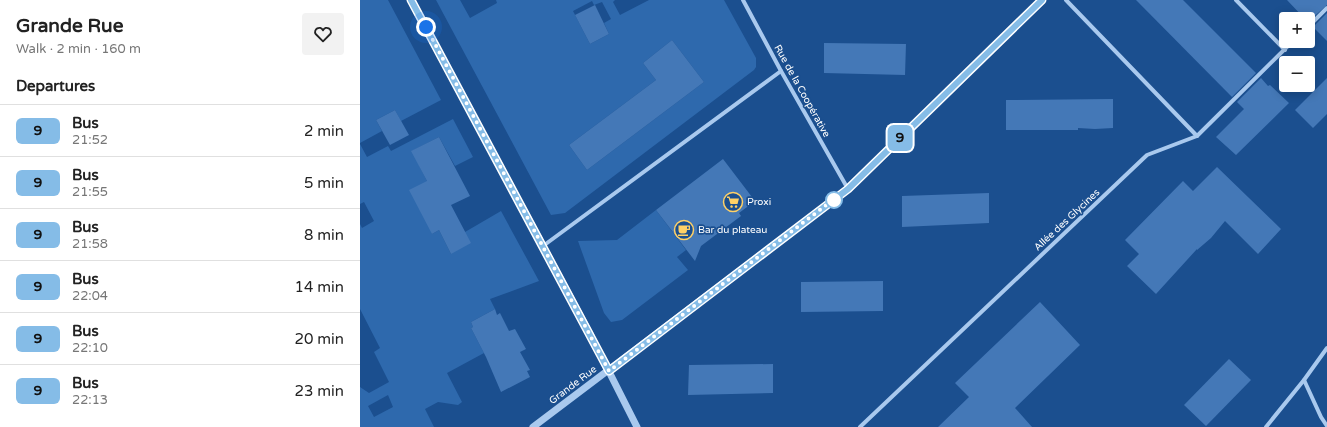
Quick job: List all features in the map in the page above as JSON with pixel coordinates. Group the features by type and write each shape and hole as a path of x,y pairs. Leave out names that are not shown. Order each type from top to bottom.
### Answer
{"street":[{"path":"411,0 543,246 637,427"},
{"name":"Rue de la Coopérative","path":"743,0 781,71 848,189"},
{"name":"Grande Rue","path":"533,427 848,189 1042,0"},
{"path":"1066,0 1197,136"},
{"path":"1236,0 1285,50"},
{"path":"1315,19 1327,8"},
{"name":"Allée des Glycines","path":"860,427 1147,155 1197,136 1285,50"},
{"path":"543,246 781,71"},
{"path":"1266,427 1304,380 1327,348"},
{"path":"1304,380 1321,417 1327,426"}],"shaded area":[{"path":"360,0 388,0 441,100 401,121 395,110 376,120 382,131 360,143"},
{"path":"436,0 460,0 470,18 497,3 496,0 615,0 613,2 620,15 649,0 724,0 756,58 756,67 754,70 565,213 551,215","holes":["592,1 594,5 602,2 611,19 604,23 609,34 590,44 573,11","672,40 704,82 587,170 569,145 656,80 643,63"]},
{"path":"453,119 473,157 455,166 439,137 412,151 427,181 432,234 439,230 451,254 465,232 501,211 539,281 490,299 495,309 471,322 473,327 471,328 484,353 447,373 462,402 458,405 438,402 425,409 434,427 360,427 360,387 369,393 389,382 374,352 380,348 360,309 360,224 362,228 374,221 364,202 360,204 360,144 367,157 388,146 391,151","holes":["388,395 393,407 374,417 368,406"]},
{"path":"656,210 686,250 677,257 688,270 622,320 611,322 604,313 578,241 617,240"}],"building":[{"path":"1136,0 1183,0 1256,73 1232,97"},
{"path":"1287,0 1327,0 1327,5 1315,16 1315,12 1298,12"},
{"path":"595,5 609,34 590,44 575,15"},
{"path":"1327,13 1327,41 1315,29 1315,25"},
{"path":"672,40 704,82 587,170 569,145 656,80 643,63"},
{"path":"824,43 906,44 905,75 824,73"},
{"path":"1261,78 1268,86 1270,85 1289,103 1236,155 1216,137 1244,109 1237,102"},
{"path":"1327,78 1327,114 1313,128 1295,110 1313,92 1315,92 1315,90"},
{"path":"1113,99 1113,128 1078,128 1078,130 1006,130 1006,100"},
{"path":"395,110 409,135 390,145 376,120"},
{"path":"439,137 470,196 451,205 471,243 451,254 439,230 432,234 409,190 427,181 411,151"},
{"path":"723,159 755,201 739,213 741,216 701,246 695,261 656,210"},
{"path":"1217,167 1281,229 1258,254 1225,221 1211,238 1197,249 1156,294 1127,266 1139,254 1125,240 1183,181 1193,191"},
{"path":"989,193 989,223 902,227 902,196"},
{"path":"883,281 883,311 801,312 801,282"},
{"path":"1040,302 1080,345 1015,408 1032,427 938,427 969,397 955,383"},
{"path":"495,309 497,315 500,313 509,331 515,329 526,349 520,352 530,370 527,371 530,377 501,392 486,357 471,328 473,327 471,322"},
{"path":"1229,359 1251,380 1206,426 1184,405"},
{"path":"773,364 773,393 688,395 689,365"}],"bus line":[{"name":"9","path":"411,0 609,371 848,189 1042,0"}],"place":[{"name":"Proxi","path":"733,202"},
{"name":"Bar du plateau","path":"684,230"}],"route":[{"path":"426,27 609,371 838,196 834,200"}]}
